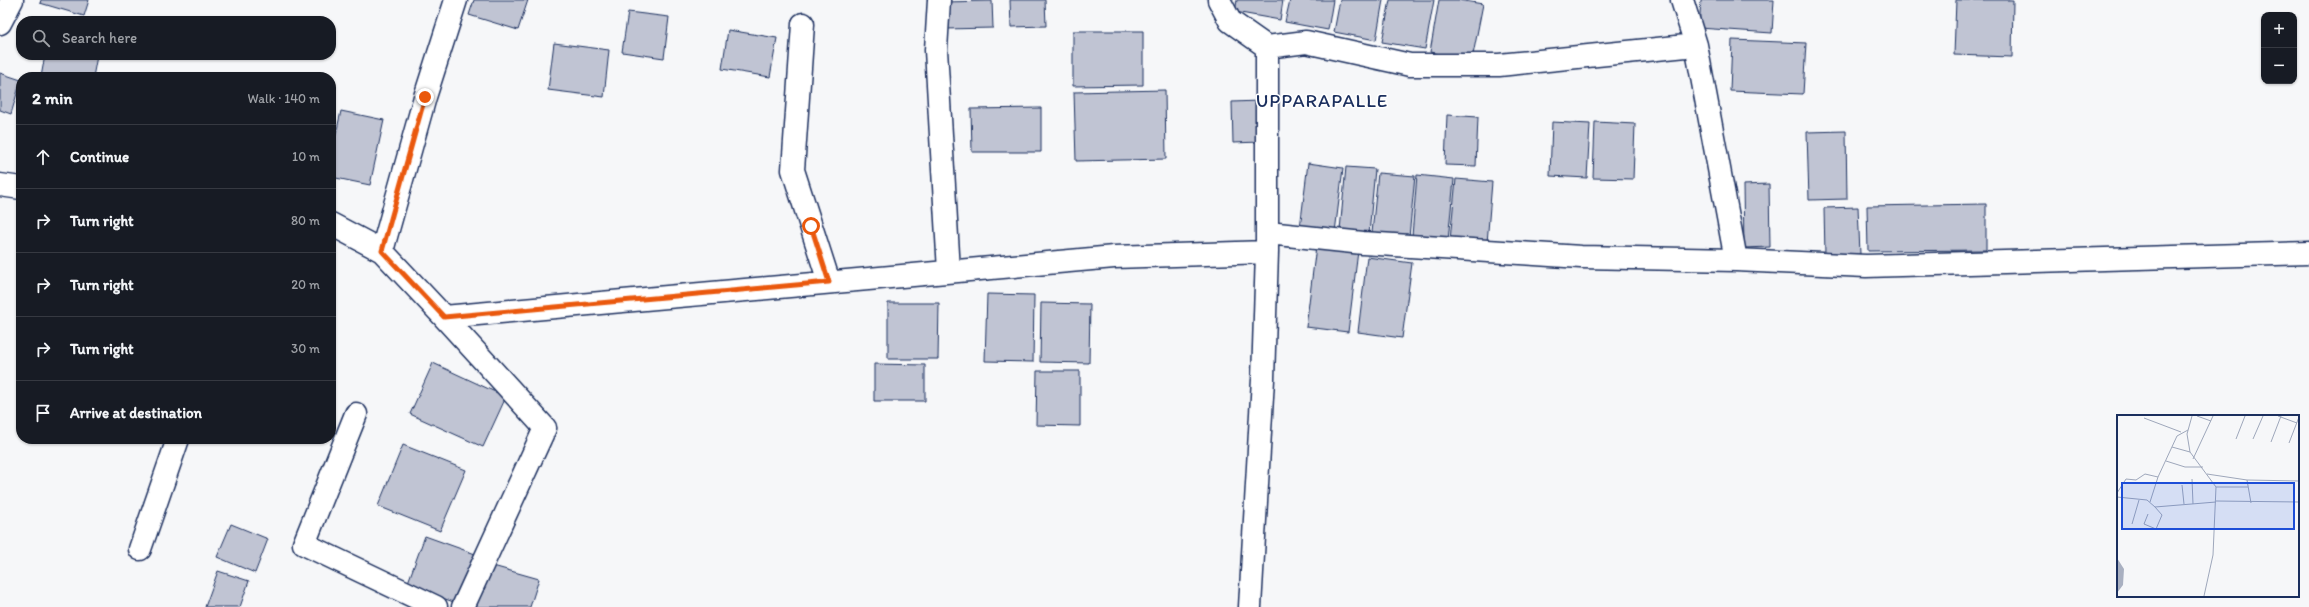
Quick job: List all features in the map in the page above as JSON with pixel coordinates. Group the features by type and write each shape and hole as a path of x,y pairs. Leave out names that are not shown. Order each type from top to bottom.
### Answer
{"street":[{"path":"0,23 12,0"},
{"path":"382,251 425,97 456,0"},
{"path":"939,0 936,50 949,271"},
{"path":"1219,0 1230,21 1267,47 1306,42 1410,65 1499,65 1696,45"},
{"path":"1682,0 1696,45 1736,260"},
{"path":"803,24 792,170 829,282"},
{"path":"1250,607 1263,379 1268,242 1266,151 1267,47"},
{"path":"0,185 16,187"},
{"path":"336,227 382,251 545,428 463,607"},
{"path":"444,317 1268,242 1363,243 1581,257 1736,260 1866,266 2309,253"},
{"path":"356,414 304,544 436,607"},
{"path":"140,548 176,444"}],"building":[{"path":"41,0 89,0 84,16 40,3"},
{"path":"474,0 528,0 518,30 469,15"},
{"path":"1010,0 1045,0 1046,26 1011,27"},
{"path":"1237,0 1283,0 1280,20 1235,12"},
{"path":"1290,0 1333,0 1328,30 1285,22"},
{"path":"1340,0 1383,0 1376,40 1334,32"},
{"path":"1390,0 1434,0 1425,49 1382,42"},
{"path":"1439,0 1458,0 1483,4 1472,60 1430,52"},
{"path":"1701,0 1774,0 1772,33 1699,28"},
{"path":"1956,0 2013,0 2012,57 1954,55"},
{"path":"992,1 993,28 945,29 944,2"},
{"path":"628,12 669,17 664,58 622,52"},
{"path":"728,30 777,38 770,77 722,69"},
{"path":"1073,31 1143,31 1143,85 1073,86"},
{"path":"1732,40 1806,43 1803,94 1730,91"},
{"path":"554,43 609,50 604,97 548,90"},
{"path":"44,60 96,60 94,72 42,72"},
{"path":"0,73 16,78 16,97 11,114 0,110"},
{"path":"1165,90 1166,159 1076,161 1074,92"},
{"path":"1259,101 1260,142 1233,143 1232,102"},
{"path":"1041,108 1041,152 972,152 971,109"},
{"path":"341,111 384,120 370,185 336,178 336,134"},
{"path":"1447,115 1478,117 1476,166 1445,165"},
{"path":"1552,122 1590,124 1587,178 1550,176"},
{"path":"1595,122 1635,124 1633,179 1593,178"},
{"path":"1846,131 1847,199 1809,200 1807,132"},
{"path":"1308,163 1343,168 1335,232 1300,228"},
{"path":"1346,167 1375,169 1369,234 1340,230"},
{"path":"1378,173 1415,176 1409,237 1372,233"},
{"path":"1417,175 1454,179 1448,240 1412,236"},
{"path":"1456,179 1492,182 1487,243 1450,240"},
{"path":"1769,184 1770,247 1744,248 1743,185"},
{"path":"1986,204 1986,250 1868,251 1867,206"},
{"path":"1858,207 1860,254 1825,255 1824,208"},
{"path":"1316,246 1358,251 1348,332 1306,327"},
{"path":"1367,257 1412,263 1402,338 1358,332"},
{"path":"987,294 1034,295 1033,362 985,361"},
{"path":"888,303 939,303 938,359 888,359"},
{"path":"1041,303 1090,304 1089,363 1040,362"},
{"path":"433,363 506,397 483,447 410,414"},
{"path":"874,364 925,365 925,401 874,401"},
{"path":"1037,371 1080,371 1080,426 1036,425"},
{"path":"403,445 466,470 440,531 378,506"},
{"path":"231,524 268,539 255,573 217,557"},
{"path":"425,536 478,555 459,604 407,585"},
{"path":"486,564 539,579 530,607 473,607"},
{"path":"218,571 249,581 240,607 205,607"}],"district":[{"name":"UPPARAPALLE","path":"1322,100"}],"route":[{"path":"425,97 382,251 444,317 829,282 811,226"}]}
